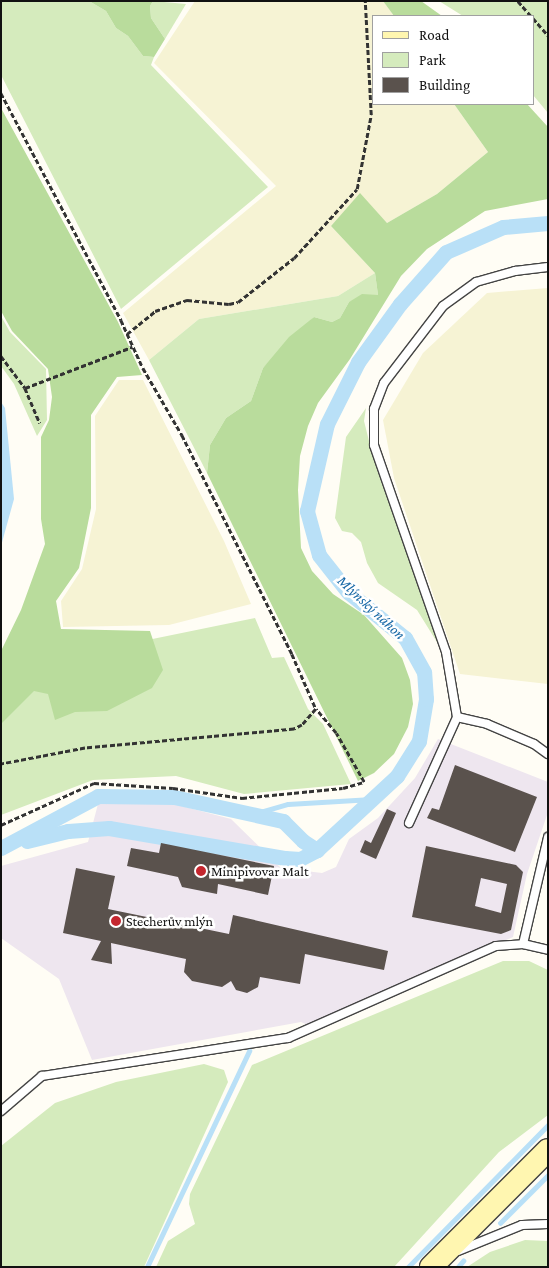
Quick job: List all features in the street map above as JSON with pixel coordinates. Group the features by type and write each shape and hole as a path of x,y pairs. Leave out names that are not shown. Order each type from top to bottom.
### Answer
{"main road":[{"path":"434,1263 548,1150"}],"lane":[{"path":"408,823 457,717 446,652 374,445 374,409 384,383 443,306 476,282 515,271 548,267"},
{"path":"457,717 487,724 534,744 548,754"},
{"path":"523,944 548,837"},
{"path":"1,1111 42,1076 288,1038 496,946 523,944 548,950"},
{"path":"434,1263 522,1224 548,1224"}],"path":[{"path":"127,334 155,311 187,300 229,304 238,302 294,258 356,188 371,115 365,1"},
{"path":"518,1 530,15"},
{"path":"534,19 548,35"},
{"path":"1,93 132,346 182,435 292,654 316,709 336,733 364,782 343,788 242,798 173,788 94,783 1,825"},
{"path":"25,388 132,346"},
{"path":"1,356 25,388 40,423"},
{"path":"1,764 84,748 294,729 302,726 316,709"}],"shaded area":[{"path":"195,1 383,1 393,15 372,15 372,105 455,105 488,152 437,194 387,223 360,194 331,226 375,273 338,296 199,319 149,360 123,313 276,186 154,63"},
{"path":"548,288 548,684 460,674 394,478 383,420 423,353 487,293"},
{"path":"119,380 143,380 224,541 251,604 169,625 63,627 61,601 82,569 96,509 95,416"},
{"path":"438,739 548,782 548,812 527,874 513,937 310,1026 301,1022 92,1060 59,979 1,938 1,866 88,842 98,804 174,804 231,819 281,868 322,873 336,867 349,839 378,818 415,778"}],"green space":[{"path":"1,1 89,1 106,11 116,28 128,36 143,56 154,57 151,65 268,187 121,309 1,75"},
{"path":"89,1 153,1 150,6 151,18 165,39 154,57 143,56 128,36 116,28 106,11"},
{"path":"153,1 186,4 165,39 151,18 150,6"},
{"path":"383,1 421,1 441,15 393,15"},
{"path":"439,1 548,1 548,113 534,96 534,15 461,15"},
{"path":"455,105 528,105 548,127 548,199 485,211 427,249 401,276 350,359 318,403 308,426 300,456 298,490 301,548 312,571 333,594 364,615 402,658 410,680 413,704 408,727 394,754 374,773 358,781 207,473 210,445 226,418 251,401 263,368 289,337 314,317 332,322 340,318 349,302 362,294 378,295 375,273 331,226 360,193 387,223 437,194 488,152"},
{"path":"1,108 118,322 142,375 117,377 91,415 91,508 79,568 56,601 61,629 150,631 163,670 152,688 107,711 75,712 55,720 48,694 34,691 1,724 1,651 21,610 45,544 41,519 41,437 49,420 52,397 48,369 12,331 1,311"},
{"path":"375,273 378,295 349,302 340,318 332,322 314,317 263,368 251,401 226,418 210,445 207,473 149,360 199,319 338,296"},
{"path":"1,316 10,332 46,369 47,420 37,436 14,384 1,366"},
{"path":"366,408 364,421 373,457 440,647 417,610 378,583 367,563 361,542 352,533 342,531 335,518 346,437"},
{"path":"255,618 272,658 284,657 308,709 323,724 351,784 244,794 176,776 93,780 1,815 1,670"},
{"path":"503,961 529,961 548,970 548,1115 499,1152 394,1267 156,1267 168,1241 195,1224 189,1204 190,1194 252,1065"},
{"path":"204,1064 224,1070 228,1082 144,1267 1,1267 1,1146 55,1103 116,1082"},
{"path":"525,1240 548,1241 548,1267 467,1267 490,1252"}],"water":[{"path":"1,402 5,408 14,499 1,546"}],"building":[{"path":"455,765 537,797 515,852 427,818 432,808 439,810"},
{"path":"387,809 396,813 376,859 360,852 365,840 371,843"},
{"name":"Minipivovar Malt","path":"161,843 274,866 268,895 218,884 217,894 182,887 178,877 127,866 131,848 159,853"},
{"path":"426,846 516,865 523,872 511,930 501,934 412,917","holes":["481,878 507,884 501,913 475,906"]},
{"name":"Stecherův mlýn","path":"76,868 115,876 108,909 229,934 233,915 388,951 384,970 305,954 300,984 260,977 258,987 247,993 236,990 231,981 222,987 192,981 184,972 186,959 111,943 112,964 91,960 101,941 63,933"}],"waterway":[{"name":"Mlýnský náhon","path":"1,848 98,796 174,797 283,821 303,841 317,850 397,776 419,741 426,699 424,672 405,638 348,592 319,555 307,511 327,424 358,362 400,304 446,252 503,227 548,223"},
{"path":"253,814 288,804 372,799"},
{"path":"27,841 68,831 109,828 285,858 300,859 317,850"},
{"path":"147,1267 249,1051"},
{"path":"408,1267 548,1125"},
{"path":"500,1223 548,1175"},
{"path":"458,1267 463,1261"}],"place":[{"name":"Minipivovar Malt","path":"201,871"},
{"name":"Stecherův mlýn","path":"116,921"}]}
